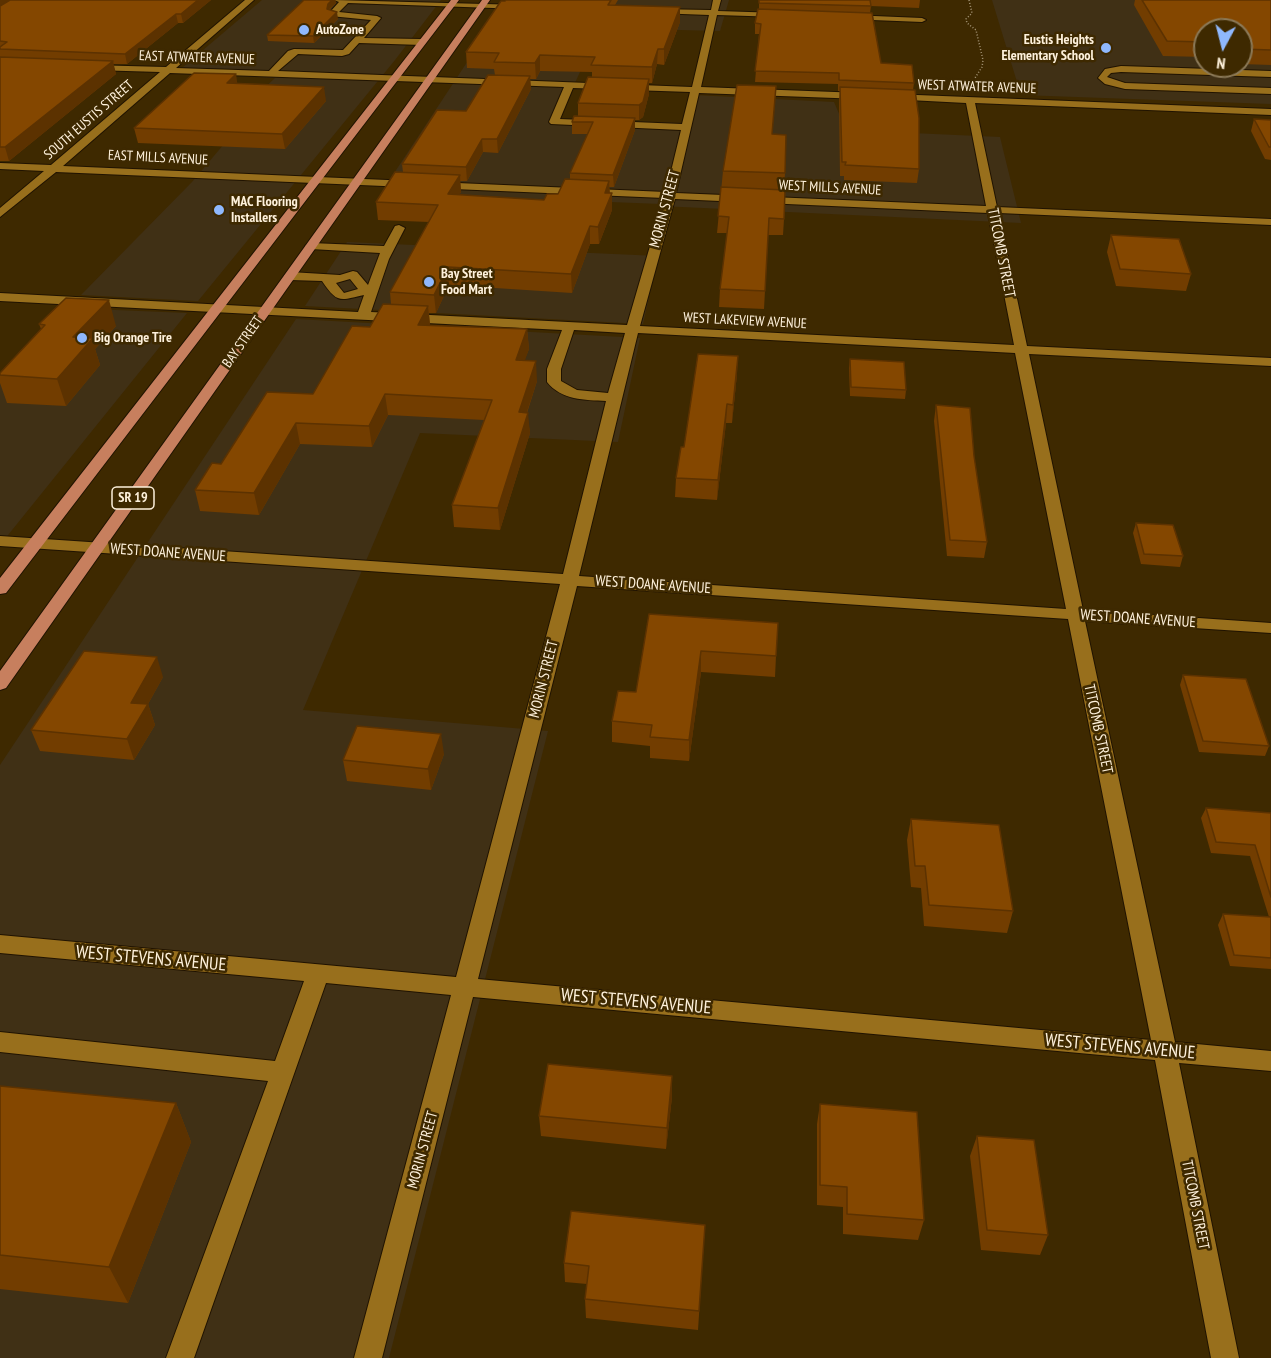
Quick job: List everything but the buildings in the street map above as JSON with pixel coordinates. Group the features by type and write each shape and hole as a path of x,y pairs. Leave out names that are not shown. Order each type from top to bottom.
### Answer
{"main road":[{"path":"0,589 453,2"},
{"name":"BAY STREET","path":"0,684 484,3"}],"street":[{"name":"SOUTH EUSTIS STREET","path":"0,214 250,0"},
{"path":"338,0 484,3 529,7"},
{"path":"270,75 291,53 342,53 357,40 377,18 333,14 346,0"},
{"name":"MORIN STREET","path":"368,1358 570,579 614,398 670,196 717,0"},
{"path":"644,11 795,15"},
{"path":"841,17 922,20"},
{"path":"357,40 422,42"},
{"name":"EAST ATWATER AVENUE","path":"83,67 394,79"},
{"path":"1271,74 1121,69 1108,71 1102,78 1108,82 1125,86 1271,91"},
{"path":"394,79 871,96"},
{"path":"569,86 554,122 686,127"},
{"path":"1125,86 1135,106"},
{"name":"WEST ATWATER AVENUE","path":"883,97 1271,112"},
{"name":"TITCOMB STREET","path":"962,100 993,210 1165,1051 1225,1358"},
{"name":"EAST MILLS AVENUE","path":"0,166 315,181"},
{"name":"WEST MILLS AVENUE","path":"315,181 1271,222"},
{"path":"363,316 387,250 399,228"},
{"path":"311,246 387,250"},
{"path":"290,276 339,278 328,282 340,297 351,295 368,301"},
{"name":"WEST LAKEVIEW AVENUE","path":"0,297 1271,362"},
{"path":"569,327 554,369 554,382 562,390 572,394 614,398"},
{"name":"WEST DOANE AVENUE","path":"0,541 1271,628"},
{"name":"WEST STEVENS AVENUE","path":"0,945 1271,1061"},
{"path":"180,1358 318,974"},
{"path":"0,1042 283,1072"}],"path":[{"path":"962,100 982,67 983,60 976,30 967,23 966,19 972,13 969,0"}],"shaded area":[{"path":"262,0 441,0 395,60 198,301 81,295 192,182 224,144 223,127 275,78 176,73"},
{"path":"508,0 729,0 720,31 600,28 559,118 682,123 694,95 834,102 846,130 1000,137 1021,223 661,206 661,204 381,193"},
{"name":"Eustis Heights Elementary School","path":"992,0 1271,0 1271,104 1021,95"},
{"path":"347,242 658,256 643,324 305,306"},
{"path":"68,308 187,313 0,545 0,383"},
{"path":"296,319 640,338 618,442 420,433 303,710 548,731 389,1358 0,1358 0,765"}],"place":[{"name":"AutoZone","path":"304,30"},
{"name":"Eustis Heights Elementary School","path":"1106,48"},
{"name":"MAC Flooring Installers","path":"219,210"},
{"name":"Bay Street Food Mart","path":"429,282"},
{"name":"Big Orange Tire","path":"82,338"}]}
